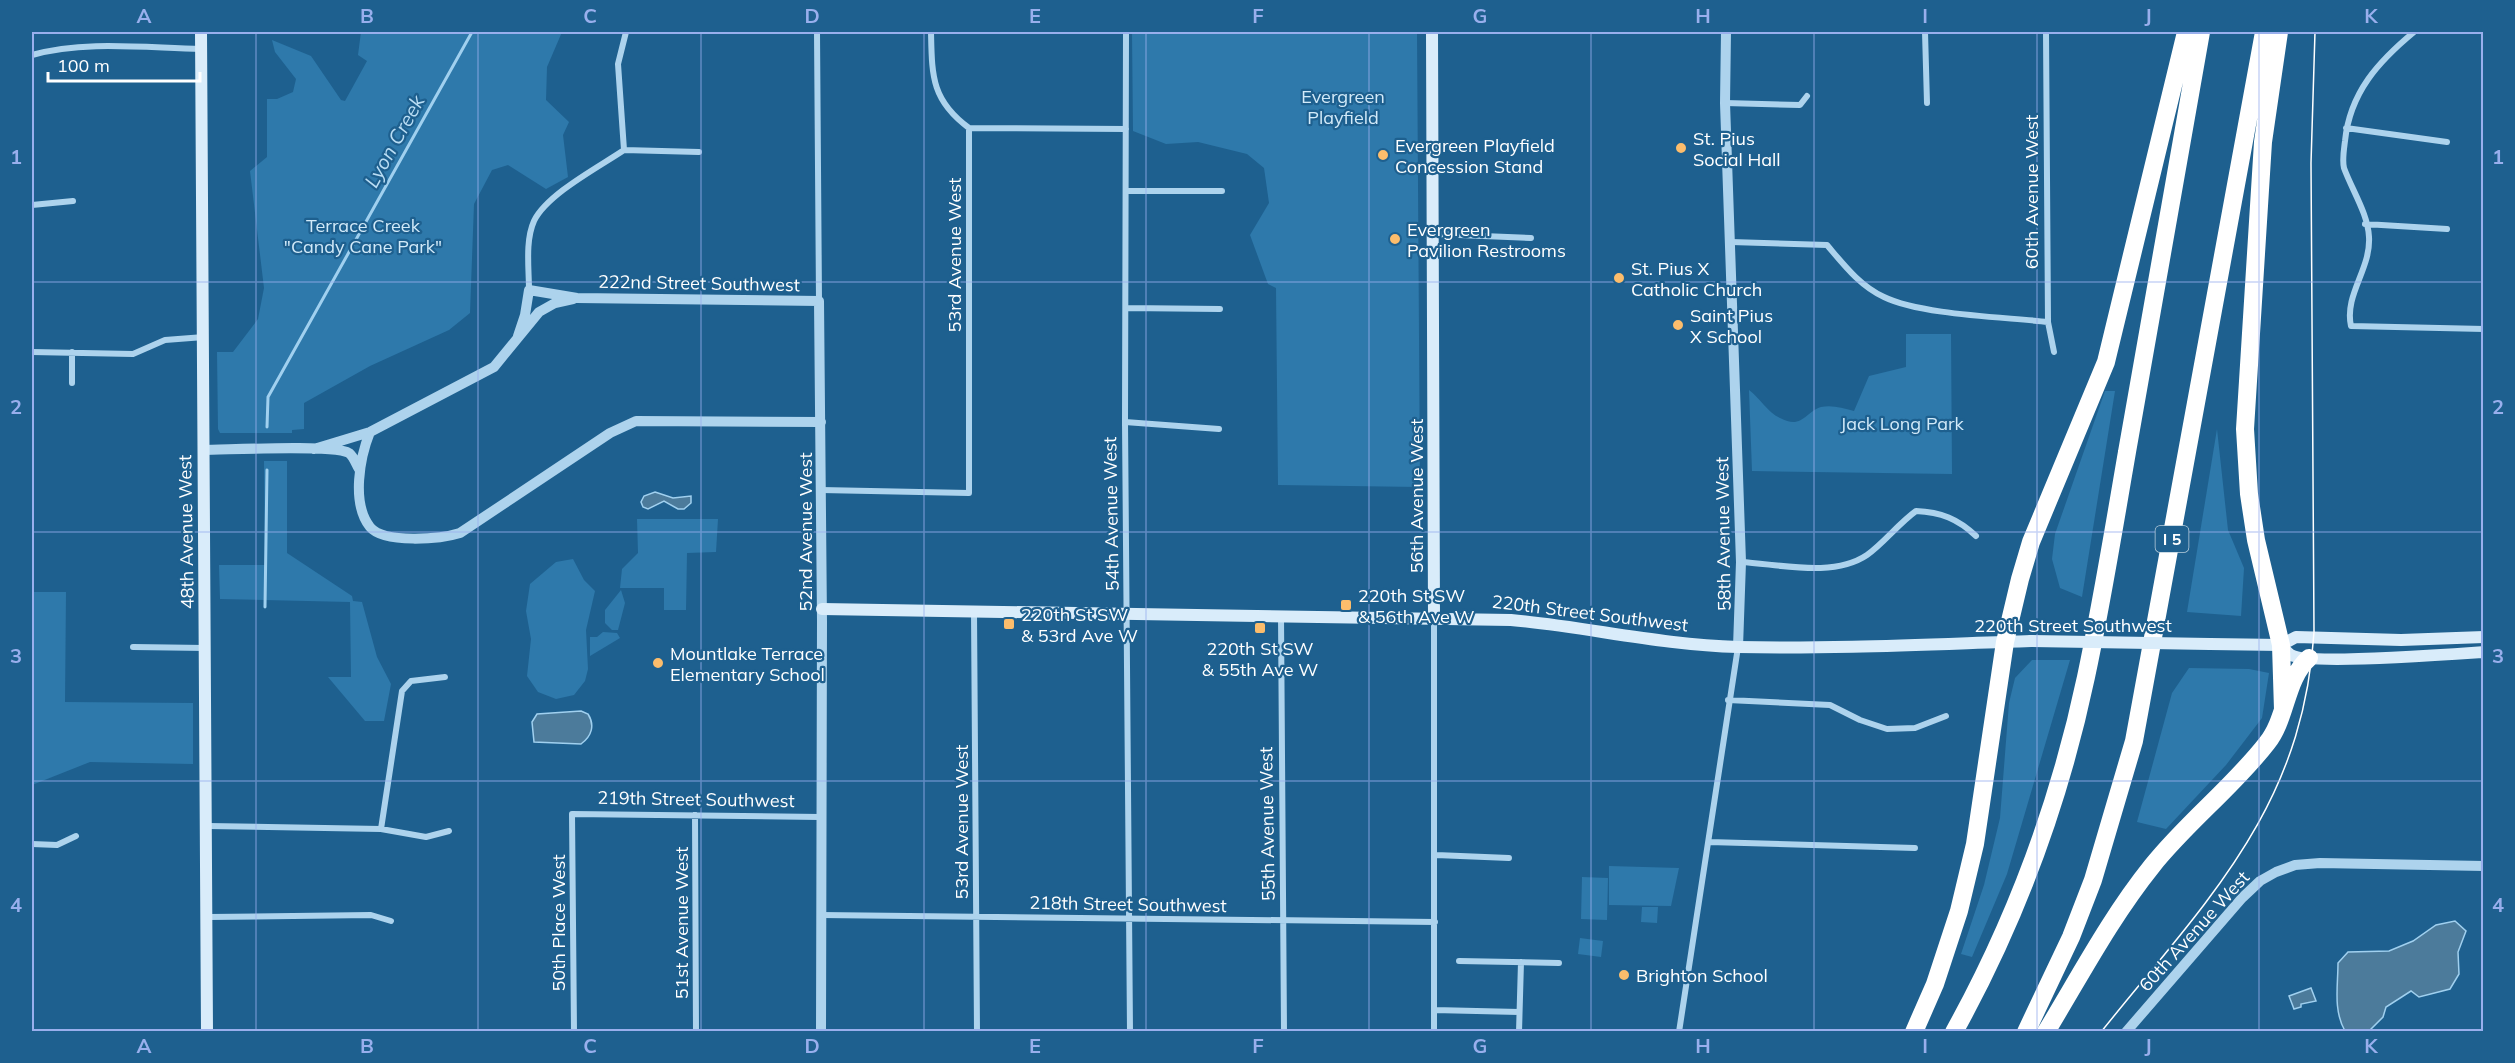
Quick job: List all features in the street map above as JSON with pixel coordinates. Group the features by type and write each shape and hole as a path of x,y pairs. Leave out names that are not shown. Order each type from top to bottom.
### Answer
{"highway":[{"path":"1914,1032 1935,984 1959,911 1975,844 2005,642 2031,542 2106,362 2186,32"},
{"path":"1954,1032 1990,960 2027,873 2053,801 2074,729 2098,616 2201,32"},
{"name":"I 5","path":"2026,1032 2071,937 2093,880 2114,818 2134,741 2264,32"},
{"path":"2279,32 2264,142 2245,429 2249,494 2256,540 2281,645 2283,710"},
{"path":"2046,1032 2099,943 2140,881 2169,846 2261,751 2273,734 2295,675 2309,658"}],"main road":[{"name":"48th Avenue West","path":"201,32 209,917 207,1032"},
{"name":"56th Avenue West","path":"1432,32 1434,618"},
{"name":"220th Street Southwest","path":"822,609 1434,618 1554,623 1644,638 1738,647 2031,641 2281,645 2296,637 2401,640 2484,637"},
{"name":"220th Street Southwest","path":"2281,645 2292,656 2309,658 2403,657 2484,652"}],"street":[{"path":"624,150 618,64 626,32"},
{"name":"52nd Avenue West","path":"817,32 822,609 821,1032"},
{"path":"932,32 932,78 951,114 969,128 1126,129"},
{"name":"54th Avenue West","path":"1126,32 1125,422 1130,1032"},
{"name":"58th Avenue West","path":"1679,1032 1709,842 1728,700 1738,647 1742,562 1725,103 1726,32"},
{"path":"1925,32 1927,103"},
{"name":"60th Avenue West","path":"2046,32 2048,322 2054,352"},
{"path":"2414,32 2377,66 2364,83 2354,100 2346,128 2343,165 2369,237 2365,265 2348,311 2351,326 2484,329"},
{"path":"32,55 58,48 201,49"},
{"path":"1725,103 1800,105 1806,96"},
{"name":"53rd Avenue West","path":"821,490 969,493 969,128"},
{"path":"2346,128 2447,142"},
{"path":"529,290 534,222 546,204 624,150 699,152"},
{"path":"1127,190 1222,191"},
{"path":"32,205 74,201"},
{"path":"2365,224 2447,230"},
{"path":"1434,234 1531,238"},
{"path":"1731,242 1827,245 1852,275 1884,297 1921,308 2048,322"},
{"name":"222nd Street Southwest","path":"518,336 525,315 529,290 577,298 819,301"},
{"name":"222nd Street Southwest","path":"314,449 370,432 494,367 539,312 555,303 577,298"},
{"path":"1127,308 1220,309"},
{"path":"32,351 133,354 165,340 204,337"},
{"path":"72,352 72,383"},
{"path":"370,432 359,469 362,512 371,528 386,536 442,539 460,533 610,433 636,421 821,422"},
{"path":"1125,422 1219,429"},
{"path":"203,450 314,449 348,453 359,469"},
{"path":"1742,562 1818,567 1844,565 1867,555 1916,511 1938,512 1963,523 1976,536"},
{"name":"53rd Avenue West","path":"974,612 977,1032"},
{"name":"55th Avenue West","path":"1281,616 1284,1032"},
{"name":"56th Avenue West","path":"1434,618 1436,855 1434,1032"},
{"path":"133,647 206,648"},
{"path":"381,829 402,691 411,681 445,677"},
{"path":"1728,700 1830,705 1860,720 1887,729 1915,728 1946,716"},
{"name":"219th Street Southwest","path":"572,814 820,817"},
{"name":"50th Place West","path":"572,814 574,1032"},
{"name":"51st Avenue West","path":"695,815 696,1032"},
{"path":"208,826 381,829 426,837 449,831"},
{"path":"32,844 57,845 76,836"},
{"path":"1709,842 1915,848"},
{"path":"1436,855 1509,858"},
{"name":"60th Avenue West","path":"2126,1032 2242,898 2268,876 2295,865 2320,863 2484,866"},
{"path":"209,917 370,915 391,921"},
{"name":"218th Street Southwest","path":"820,915 1435,922"},
{"path":"1459,961 1559,963"},
{"path":"1519,1032 1521,962"},
{"path":"1434,1010 1519,1012"}],"green space":[{"name":"Terrace Creek \"Candy Cane Park\"","path":"361,32 562,32 547,67 546,100 569,122 563,135 568,177 546,189 508,165 492,170 474,204 470,313 449,330 370,366 304,403 304,429 292,430 292,433 220,433 218,429 217,352 233,352 258,319 264,288 250,171 267,157 267,99 277,99 293,92 296,79 275,52 272,40 311,56 341,100 345,101 367,61 358,55"},
{"name":"Evergreen Playfield","path":"1132,32 1417,32 1420,487 1278,485 1276,288 1268,284 1250,235 1269,203 1264,168 1247,154 1198,142 1166,144 1133,131"},
{"name":"Jack Long Park","path":"1906,334 1951,334 1952,474 1752,471 1749,390 1771,412 1787,421 1803,419 1821,407 1854,411 1869,376 1906,367"},
{"path":"2105,391 2115,391 2082,597 2060,588 2052,559 2055,534"},
{"path":"2217,429 2228,530 2244,568 2241,616 2187,612"},
{"path":"264,461 287,461 287,553 352,596 353,601 362,602 377,657 391,684 384,721 365,721 328,677 351,677 350,602 220,599 219,565 265,565"},
{"path":"637,519 718,519 716,552 687,553 686,610 664,610 664,588 620,588 622,569 638,553"},
{"path":"573,559 584,580 595,591 586,630 588,669 585,681 574,695 556,699 538,692 527,676 531,639 526,611 530,584 556,562"},
{"path":"621,590 625,603 618,630 612,630 605,623 605,610"},
{"path":"32,592 66,592 65,702 193,703 193,764 90,762 32,785"},
{"path":"603,632 617,633 620,638 590,656 590,637 597,637"},
{"path":"2032,660 2070,660 2007,874 1972,957 1961,954 1984,885 2000,818 2009,703 2015,678"},
{"path":"2189,668 2249,669 2269,673 2262,718 2226,765 2166,829 2137,822 2172,693"},
{"path":"1609,866 1679,868 1671,906 1609,905"},
{"path":"1582,877 1608,878 1607,920 1581,919"},
{"path":"1642,907 1658,907 1657,923 1641,922"},
{"path":"1580,938 1603,941 1601,957 1578,954"}],"shaded area":[{"path":"655,492 673,498 691,496 691,503 684,509 678,509 664,501 648,509 643,507 641,502 644,496"},
{"path":"581,711 588,714 592,726 590,734 581,744 534,742 532,722 537,714"},
{"path":"2455,921 2466,931 2458,952 2459,974 2450,989 2419,997 2411,991 2386,1007 2383,1017 2369,1031 2345,1031 2339,1015 2337,989 2338,963 2348,952 2389,951 2413,941 2436,925"},
{"path":"2311,988 2316,1001 2301,1004 2301,1007 2294,1009 2289,996"}],"waterway":[{"name":"Lyon Creek","path":"267,427 268,397 472,32"},
{"name":"Lyon Creek","path":"265,607 267,470"}],"tram line":[{"path":"2101,1032 2212,895 2243,849 2269,802 2291,751 2306,695 2314,632 2311,163 2315,32"}],"place":[{"name":"St. Pius Social Hall","path":"1681,148"},
{"name":"Evergreen Playfield Concession Stand","path":"1383,155"},
{"name":"Evergreen Pavilion Restrooms","path":"1395,239"},
{"name":"St. Pius X Catholic Church","path":"1619,278"},
{"name":"Saint Pius X School","path":"1678,325"},
{"name":"220th St SW & 56th Ave W","path":"1346,605"},
{"name":"220th St SW & 53rd Ave W","path":"1009,624"},
{"name":"220th St SW & 55th Ave W","path":"1260,628"},
{"name":"Mountlake Terrace Elementary School","path":"658,663"},
{"name":"Brighton School","path":"1624,975"}]}
